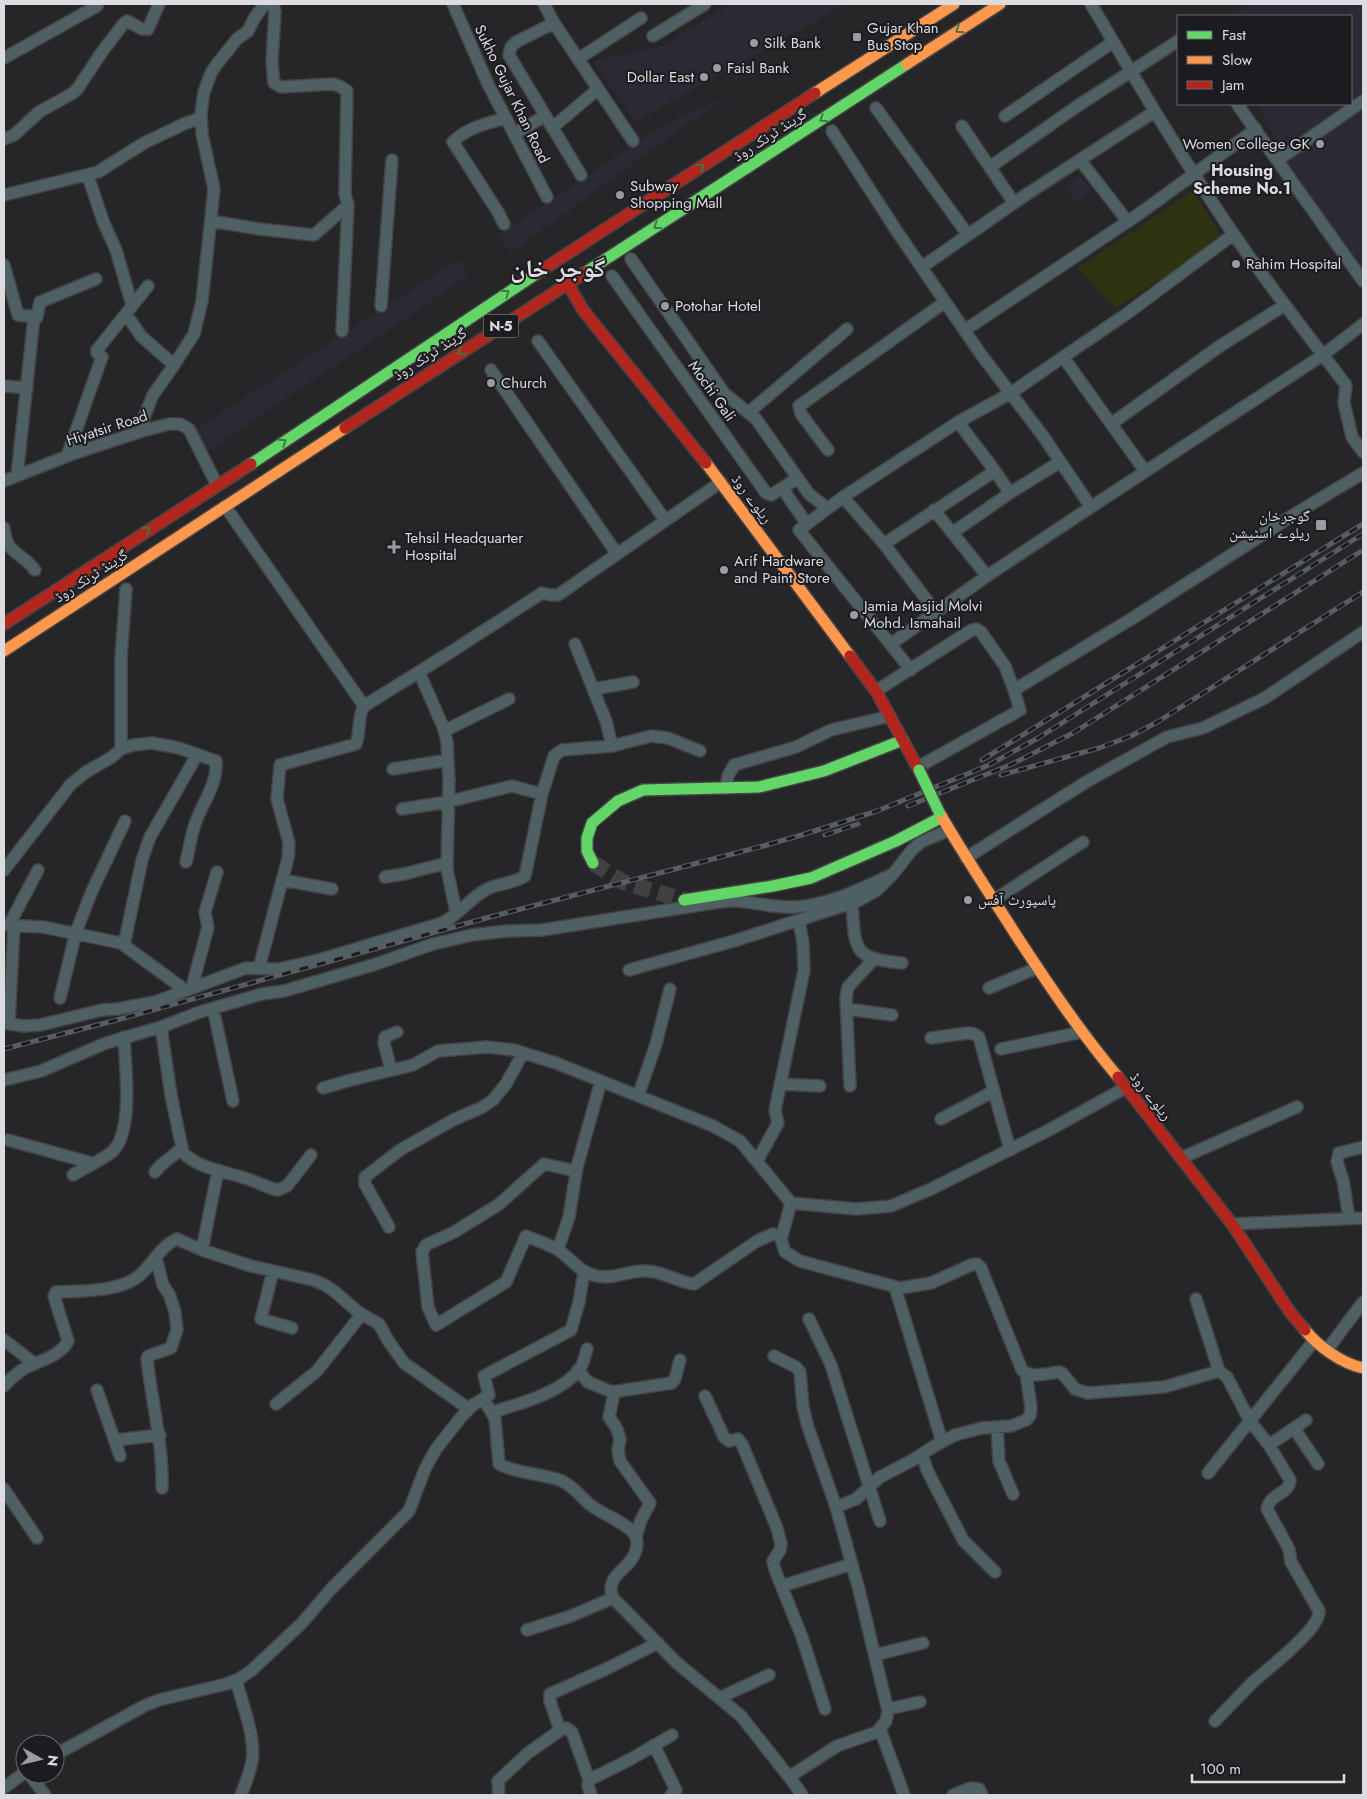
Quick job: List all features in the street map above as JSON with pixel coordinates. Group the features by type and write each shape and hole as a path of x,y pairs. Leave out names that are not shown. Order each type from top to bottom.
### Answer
{"main road":[{"name":"گرینڈ ٹرنک روڈ","path":"4,624 355,395 525,281 954,4"},
{"name":"گرینڈ ٹرنک روڈ","path":"4,650 1000,4"},
{"name":"ریلوے روڈ","path":"568,284 583,310 721,482 876,691 919,769 949,830 1037,968 1082,1032 1232,1224 1290,1312 1314,1341 1349,1365 1363,1368"},
{"path":"593,863 587,851 587,838 592,823 618,801 643,790 759,787 824,771 903,740"},
{"path":"684,900 811,878 896,841 940,814"}],"street":[{"path":"4,139 14,135 39,112 73,94 124,23 127,21 142,29 148,29 158,4"},
{"path":"142,431 144,417 152,395 194,334 202,301 214,189 202,134 204,92 211,73 237,39 248,31 254,17 265,4"},
{"path":"273,4 275,11 272,62 274,83 281,87 333,84 347,91 345,194 348,206 342,331"},
{"name":"Sukho Gujar Khan Road","path":"453,4 488,84 547,197"},
{"path":"544,4 554,23 633,141"},
{"path":"653,36 705,4"},
{"path":"1091,4 1154,112 1234,234 1346,385 1344,402 1352,437 1363,452"},
{"path":"4,58 96,6"},
{"path":"578,59 641,18"},
{"path":"554,23 516,42 511,47 509,55 581,175"},
{"path":"1004,116 1113,42"},
{"path":"990,167 1130,71 1177,42"},
{"path":"552,128 598,89"},
{"path":"1278,160 1363,101"},
{"path":"1239,105 1363,281"},
{"path":"876,108 968,235"},
{"path":"922,267 1014,203 1154,112"},
{"path":"514,134 545,116"},
{"path":"4,195 88,176 98,172 136,147 202,118"},
{"path":"504,224 453,142 482,125 506,118"},
{"path":"962,126 1014,203"},
{"path":"965,330 1128,222 1256,129"},
{"path":"832,131 945,302 1060,462 1090,508"},
{"path":"380,306 392,160"},
{"path":"1080,160 1128,222"},
{"path":"88,176 103,221 116,250 129,310 141,336 174,365"},
{"path":"211,221 259,230 314,235 348,206"},
{"path":"911,670 799,530 843,497 958,422 1011,393 1125,315 1234,234"},
{"path":"631,259 724,393 756,419 809,494 827,508"},
{"path":"4,265 18,315 34,317"},
{"name":"Mochi Gali","path":"612,276 766,492 772,495 783,489"},
{"path":"17,476 34,317 37,317 40,302 96,278"},
{"path":"67,456 102,357 97,353 97,350 148,286"},
{"path":"828,450 801,414 799,406 945,302"},
{"path":"1111,424 1220,346 1285,305"},
{"path":"891,644 987,576 1323,355 1363,324"},
{"path":"748,413 847,329"},
{"path":"538,341 665,520"},
{"path":"1063,357 1145,471"},
{"path":"491,370 617,554"},
{"path":"4,386 27,388"},
{"path":"958,422 1010,493"},
{"name":"Hiyatsir Road","path":"4,481 67,456 142,431 169,424 180,424 189,429 217,485"},
{"path":"952,533 1010,493 1060,462"},
{"path":"884,544 995,471"},
{"path":"1014,690 1136,616 1290,517 1363,473"},
{"path":"798,478 783,489 806,523"},
{"path":"259,968 288,858 289,843 277,799 280,765 356,744 359,736 359,716 364,706 542,593 558,594 721,482"},
{"path":"843,497 884,544 936,612"},
{"path":"225,506 364,706"},
{"path":"934,510 987,576"},
{"path":"4,528 7,545 13,552 25,558 35,570"},
{"path":"121,749 121,658 126,590"},
{"path":"876,691 976,629 981,632 1005,666 1020,710 919,769"},
{"path":"966,858 1086,782 1167,737 1203,728 1265,698 1363,632"},
{"path":"575,644 606,721 612,746"},
{"path":"419,672 444,731 448,760 447,863 456,912"},
{"path":"594,689 633,682"},
{"path":"444,731 509,699"},
{"path":"726,788 728,776 734,765 796,747 830,730 890,716"},
{"path":"38,870 9,925 6,1023 24,1026 40,1025 102,1010 155,1002 246,968 279,969 322,959 430,927 447,920 470,900 487,889 525,876 542,794 554,756 558,752 562,750 612,746 651,736 668,738 700,750"},
{"path":"4,870 71,784 121,749 133,745 152,743 168,745 216,762 213,783 195,824 186,862"},
{"path":"124,944 142,860 150,837 197,755"},
{"path":"393,769 448,760"},
{"path":"402,809 447,802 512,786 542,794"},
{"path":"60,998 76,932 92,891 124,821"},
{"path":"629,970 734,941 852,903 877,890 916,846 949,830"},
{"path":"994,900 1083,842"},
{"path":"384,877 447,863"},
{"path":"189,989 208,927 205,912 217,872"},
{"path":"4,1080 41,1071 106,1043 161,1027 213,1008 262,994 284,991 373,965 433,944 472,935 542,930 719,902 737,901 768,906 812,904 847,894 893,874"},
{"path":"282,880 332,889"},
{"path":"852,903 854,940 862,952 874,959 902,963"},
{"path":"757,1161 778,1122 775,1110 804,970 803,944 799,920"},
{"path":"9,925 43,927 76,932 124,944 189,989"},
{"path":"850,1086 846,998 848,987 874,959"},
{"path":"989,988 1037,968"},
{"path":"638,1096 656,1044 670,989"},
{"path":"213,1008 233,1101"},
{"path":"847,1009 892,1015"},
{"path":"161,1027 170,1095 183,1153 196,1163 278,1190 287,1186 311,1155"},
{"path":"391,1070 384,1043 385,1037 397,1032"},
{"path":"1001,1049 1082,1032"},
{"path":"931,1038 968,1033 979,1037 1010,1150"},
{"path":"73,1175 112,1151 117,1145 123,1130 126,1099 124,1037"},
{"path":"323,1088 420,1062 438,1051 487,1047 523,1052 556,1063 713,1126 740,1142 791,1203 856,1209 891,1206 930,1189 1049,1130 1125,1088"},
{"path":"389,1226 365,1184 366,1177 400,1150 493,1100 506,1084 523,1052"},
{"path":"558,1250 569,1217 576,1171 601,1081"},
{"path":"780,1084 820,1086"},
{"path":"941,1119 994,1091"},
{"path":"1181,1158 1297,1108"},
{"path":"8,1140 92,1163"},
{"path":"1349,1218 1343,1180 1337,1162 1338,1156 1339,1153 1363,1147"},
{"path":"156,1172 160,1166 182,1148"},
{"path":"576,1171 544,1164 498,1205 423,1249 428,1307 436,1325 506,1282 526,1236 558,1250 584,1272 596,1276 607,1277 645,1270 659,1272 684,1283 694,1284 756,1241 773,1234 782,1236"},
{"path":"202,1250 218,1170"},
{"path":"791,1203 782,1236 782,1245 785,1252 794,1258 895,1287 909,1288 931,1283 977,1264 981,1268 1022,1370 1026,1374 1031,1407 1030,1416 1019,1424 982,1428 955,1435 880,1477 856,1499 836,1507"},
{"path":"1232,1224 1363,1218"},
{"path":"4,1386 11,1378 60,1351 68,1342 54,1296 56,1292 102,1290 125,1283 140,1276 172,1241 177,1239 202,1250 273,1271 313,1280 325,1285 361,1315 379,1324 404,1363 469,1409"},
{"path":"156,1258 163,1285 172,1300 177,1321 177,1330 171,1348 148,1356 146,1359 160,1436 162,1488"},
{"path":"273,1271 261,1319 292,1328"},
{"path":"65,1749 144,1706 159,1700 236,1680 252,1670 302,1623 330,1589 409,1511 430,1458 469,1409 489,1395 484,1376 571,1330 579,1302 584,1272"},
{"path":"895,1287 942,1442"},
{"path":"1196,1299 1219,1371 1227,1377 1250,1421 1269,1445 1290,1480 1290,1484 1270,1500 1267,1509 1289,1549 1291,1562 1320,1614 1316,1624 1253,1682 1216,1721"},
{"path":"1327,1350 1363,1302"},
{"path":"276,1404 317,1371 361,1315"},
{"path":"809,1318 831,1366 880,1521"},
{"path":"4,1340 35,1364"},
{"path":"1208,1473 1314,1341"},
{"path":"492,1412 530,1401 572,1377 584,1361 587,1349"},
{"path":"774,1356 796,1367 800,1372 808,1427 836,1507 876,1655 888,1709 886,1721 877,1732 837,1746 789,1777"},
{"path":"578,1370 588,1382 612,1392 672,1383 675,1379 680,1360"},
{"path":"1026,1374 1038,1375 1059,1372 1075,1389 1088,1393 1164,1388 1219,1371"},
{"path":"97,1390 120,1456"},
{"path":"612,1392 614,1400 609,1417 617,1429 620,1438 618,1450 620,1461 650,1503 641,1520 636,1536 637,1543 633,1557 627,1565 618,1571 612,1582 611,1594 677,1664 741,1716 789,1777 800,1795"},
{"path":"705,1396 724,1437 729,1441 738,1439 742,1444 777,1528 782,1544 773,1561 805,1646 825,1709"},
{"path":"482,1399 492,1412 496,1424 499,1464 561,1480 577,1491 588,1503 629,1529 636,1536"},
{"path":"1269,1445 1306,1420"},
{"path":"997,1427 999,1461 1013,1494"},
{"path":"1294,1428 1318,1464"},
{"path":"116,1440 160,1436"},
{"path":"922,1454 963,1540 994,1572"},
{"path":"4,1489 37,1538"},
{"path":"782,1586 852,1564"},
{"path":"527,1630 571,1616 613,1598"},
{"path":"560,1730 550,1701 550,1694 658,1643"},
{"path":"876,1655 923,1643"},
{"path":"718,1698 769,1675"},
{"path":"236,1680 252,1738 253,1751 252,1761 241,1795"},
{"path":"888,1709 920,1702"},
{"path":"500,1795 498,1781 528,1753 560,1730 566,1728 572,1732 589,1780 588,1786 591,1795"},
{"path":"880,1728 904,1795"},
{"path":"589,1780 597,1778 672,1735"},
{"path":"654,1745 676,1790 671,1795"},
{"path":"4,1788 15,1780"},
{"path":"37,1784 45,1795"},
{"path":"954,1795 973,1788 979,1789 982,1795"}],"shaded area":[{"path":"731,4 846,4 635,122 593,61 663,46"},
{"name":"Women College GK","path":"1249,4 1363,4 1363,275 1295,183 1259,105 1352,105 1352,15 1232,15"},
{"path":"731,95 673,134 510,254 500,234 665,124"},
{"path":"1078,175 1091,190 1075,204 1067,188"},
{"path":"459,259 468,276 208,451 195,430"}],"green space":[{"path":"1193,191 1224,240 1115,308 1078,268"}],"tunnel":[{"path":"593,863 623,882 684,900"}],"railway":[{"path":"982,760 1363,524"},
{"path":"4,1049 113,1021 490,917 763,846 877,811 989,765 1038,738 1363,534"},
{"path":"908,806 1010,765 1073,733 1363,550"},
{"path":"1001,775 1099,748 1131,736 1159,721 1363,592"},
{"path":"825,835 858,824"}],"traffic: fast":[{"path":"586,272 907,64"},
{"path":"251,464 536,274"},
{"path":"593,863 587,851 587,838 592,823 618,801 643,790 759,787 824,771 903,740"},
{"path":"919,770 939,812"},
{"path":"684,900 811,878 896,841 942,817"}],"traffic: slow":[{"path":"815,93 954,4"},
{"path":"907,64 1000,4"},
{"path":"4,651 345,428"},
{"path":"706,463 850,656"},
{"path":"939,812 1040,972 1077,1025 1118,1077"},
{"path":"1305,1330 1331,1354 1363,1368"}],"traffic: jam":[{"path":"536,274 815,93"},
{"path":"345,428 586,272"},
{"path":"568,284 583,310 706,463"},
{"path":"4,624 251,464"},
{"path":"850,656 876,691 919,770"},
{"path":"1118,1077 1232,1224 1290,1312 1305,1330"}],"place":[{"name":"Gujar Khan Bus Stop","path":"857,37"},
{"name":"Silk Bank","path":"754,43"},
{"name":"Faisl Bank","path":"717,68"},
{"name":"Dollar East","path":"704,77"},
{"name":"Women College GK","path":"1320,144"},
{"name":"Subway Shopping Mall","path":"620,195"},
{"name":"Rahim Hospital","path":"1236,264"},
{"name":"Potohar Hotel","path":"665,306"},
{"name":"Church","path":"491,383"},
{"name":"گوجرخان ریلوے اسٹیشن","path":"1321,525"},
{"name":"Tehsil Headquarter Hospital","path":"394,547"},
{"name":"Arif Hardware and Paint Store","path":"724,570"},
{"name":"Jamia Masjid Molvi Mohd. Ismahail","path":"854,615"},
{"name":"پاسپورٹ آفس","path":"968,900"}],"district":[{"name":"Housing Scheme No.1","path":"1242,179"},
{"name":"گوجر خان","path":"558,268"}]}
